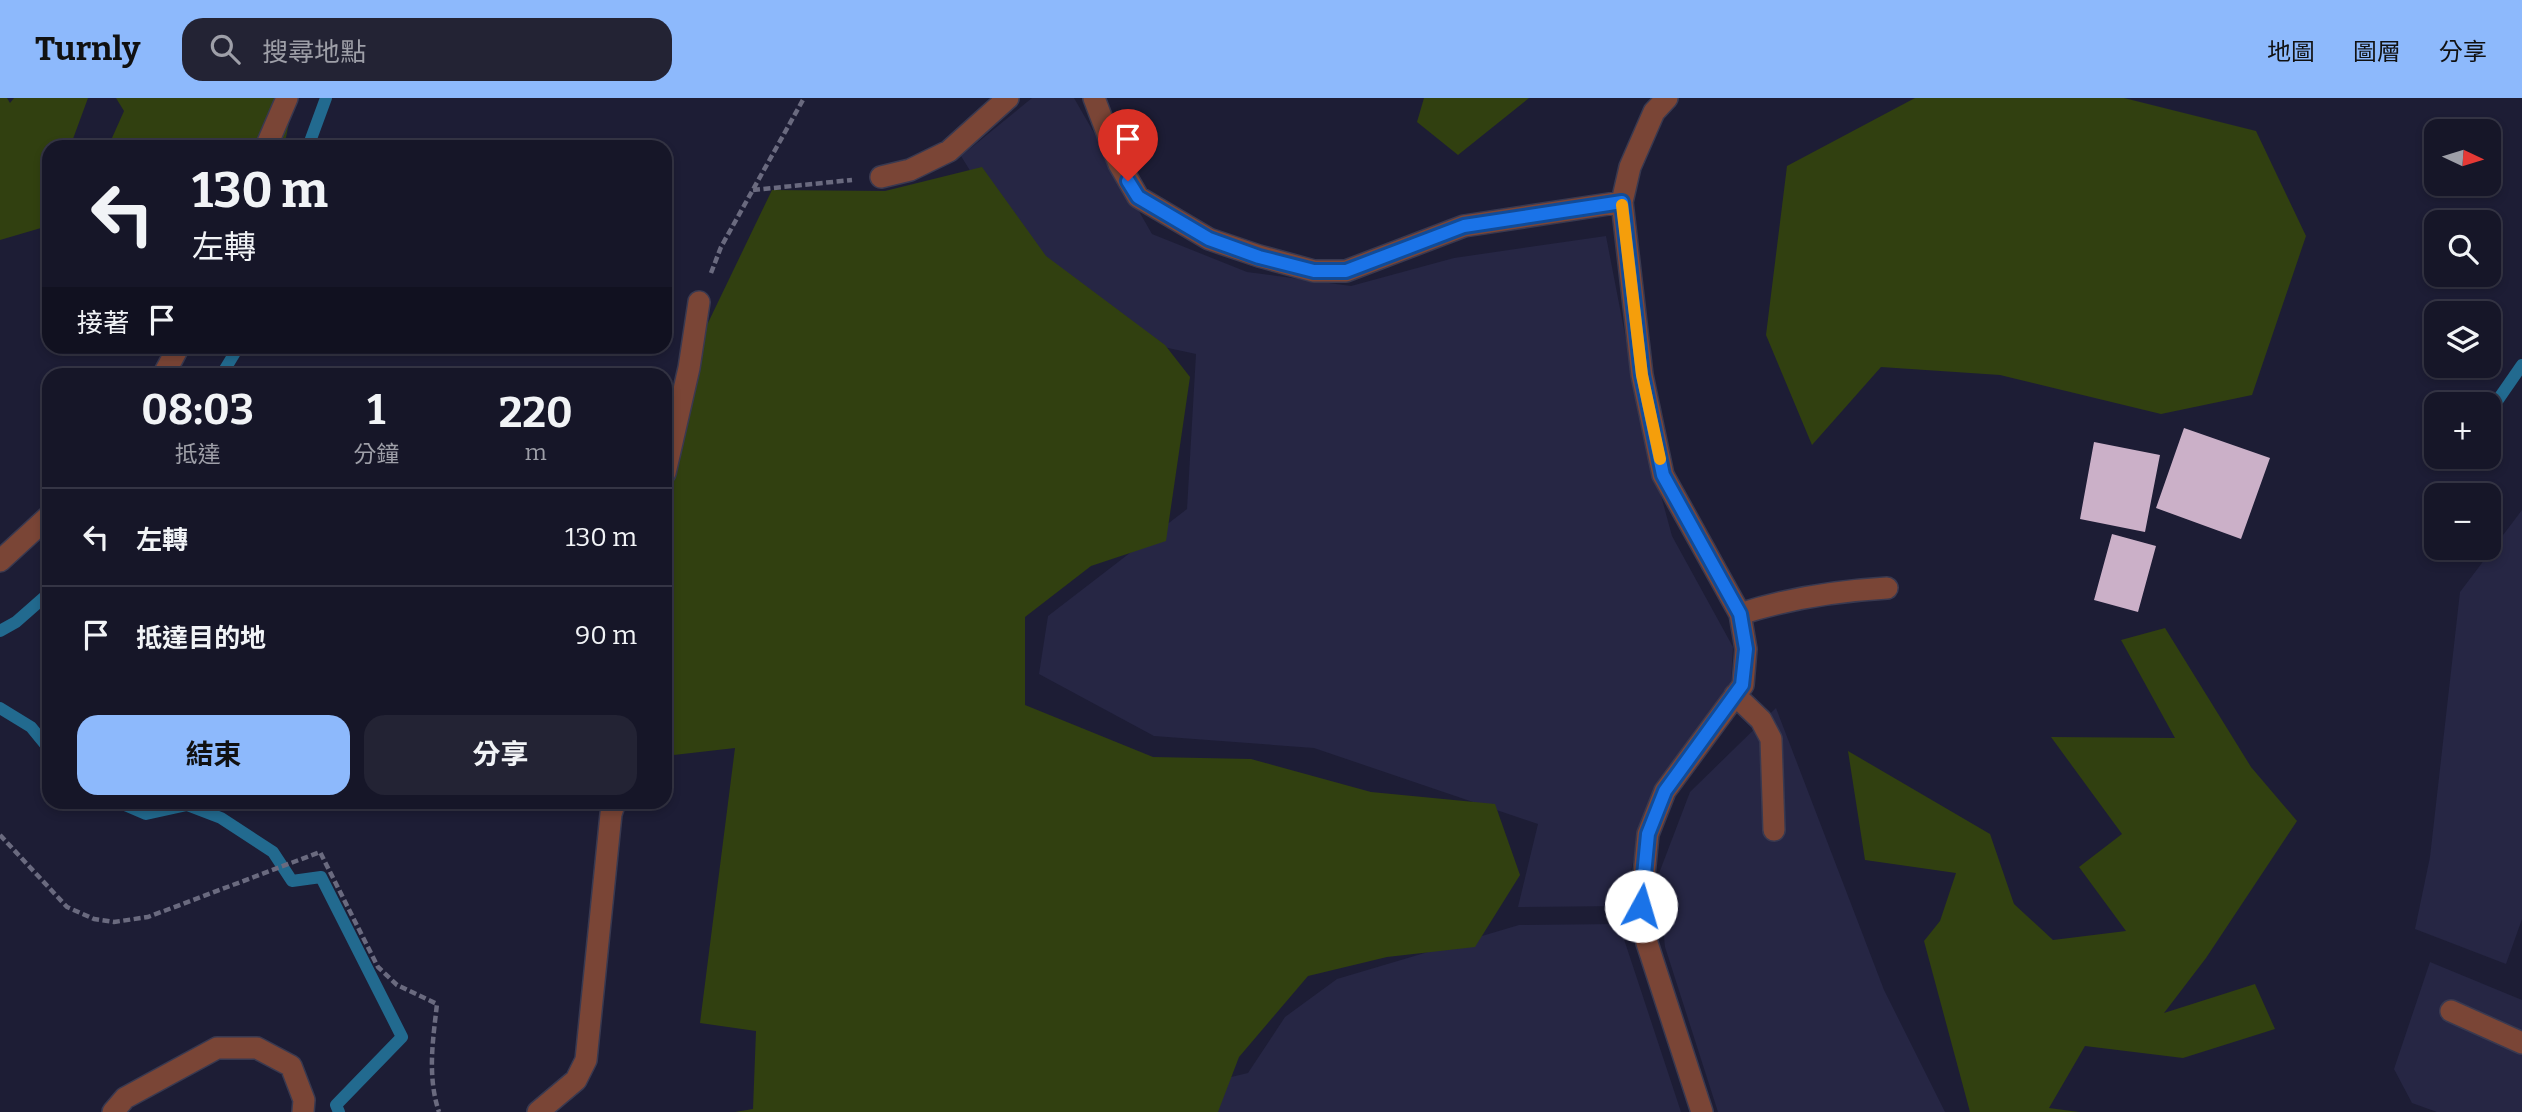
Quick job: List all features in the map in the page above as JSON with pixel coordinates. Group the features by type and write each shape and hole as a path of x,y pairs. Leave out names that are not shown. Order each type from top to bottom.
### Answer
{"street":[{"path":"269,140 288,98"},
{"path":"881,177 910,170 950,151 1008,98"},
{"path":"1094,98 1119,164 1138,197 1209,239 1259,257 1314,271 1346,271 1464,226 1622,202"},
{"path":"1667,98 1654,112 1630,167 1622,202 1642,375 1663,475 1740,614 1746,649 1742,685 1665,791 1648,834 1641,906 1647,943 1702,1112"},
{"path":"672,442 689,368 699,302"},
{"path":"0,561 42,522"},
{"path":"1740,614 1790,599 1839,591 1887,588"},
{"path":"1735,695 1761,720 1771,739 1774,830"},
{"path":"538,1112 576,1080 586,1060 613,809"},
{"path":"2451,1011 2522,1043"},
{"path":"113,1112 125,1098 217,1048 257,1048 291,1066 304,1100 303,1112"}],"path":[{"path":"699,302 721,247 804,98"},
{"path":"753,190 881,177"},
{"path":"0,835 67,906 94,919 114,922 148,916 320,852 378,967 397,985 437,1003 431,1051 432,1092 439,1112"}],"shaded area":[{"path":"1032,98 1074,98 1152,234 1247,272 1351,286 1454,258 1606,236 1644,433 1672,536 1733,647 1731,681 1641,828 1623,906 1518,907 1538,824 1314,748 1154,736 1039,674 1048,616 1187,509 1196,354 1066,326 961,156"},
{"path":"2522,510 2522,919 2506,964 2415,929 2430,857 2460,592 2484,560 2501,560 2501,538"},
{"path":"1776,708 1884,990 1945,1112 1718,1112 1665,947 1658,876 1690,792"},
{"path":"1619,924 1681,1112 1164,1112 1168,1092 1248,1073 1285,1017 1337,979 1519,925"},
{"path":"2430,962 2522,1000 2522,1112 2437,1112 2412,1103 2394,1069"}],"green space":[{"path":"0,98 7,98 10,103 14,98 88,98 73,140 42,140 41,228 0,240"},
{"path":"116,98 294,98 285,140 111,140 124,111"},
{"path":"1424,98 1529,98 1458,155 1417,122"},
{"path":"1915,98 2124,98 2256,131 2306,236 2252,395 2161,414 2000,375 1881,367 1812,445 1766,335 1787,166"},
{"path":"982,167 1046,256 1165,345 1190,377 1166,541 1091,566 1025,617 1025,705 1153,757 1251,759 1371,792 1495,804 1520,875 1475,947 1387,957 1308,976 1239,1057 1218,1112 735,1112 753,1109 756,1031 700,1023 735,748 672,755 672,482 693,354 772,190 885,191"},
{"path":"2165,628 2251,767 2297,821 2206,958 2164,1013 2255,984 2275,1029 2183,1058 2085,1046 2049,1108 2079,1112 1970,1112 1924,941 1940,921 1956,873 1865,860 1848,751 1990,834 2014,904 2053,940 2126,931 2079,867 2122,834 2051,737 2175,738 2121,640"}],"building":[{"path":"2184,428 2270,458 2241,539 2156,508"},
{"path":"2094,442 2160,455 2145,532 2080,519"},
{"path":"2112,534 2156,546 2138,612 2094,600"}],"waterway":[{"path":"311,140 326,98"},
{"path":"226,368 234,354"},
{"path":"2501,395 2522,365"},
{"path":"0,631 16,622 42,599"},
{"path":"0,708 31,727 42,740"},
{"path":"134,809 146,814 169,809"},
{"path":"197,809 221,818 273,852 292,881 321,877 402,1037 336,1105 339,1112"}],"slow traffic":[{"path":"1622,205 1642,375 1660,459"}],"route":[{"path":"1128,181 1138,197 1209,239 1259,257 1314,271 1346,271 1464,226 1622,202 1642,375 1663,475 1740,614 1746,649 1742,685 1665,791 1648,834 1641,906"}]}
